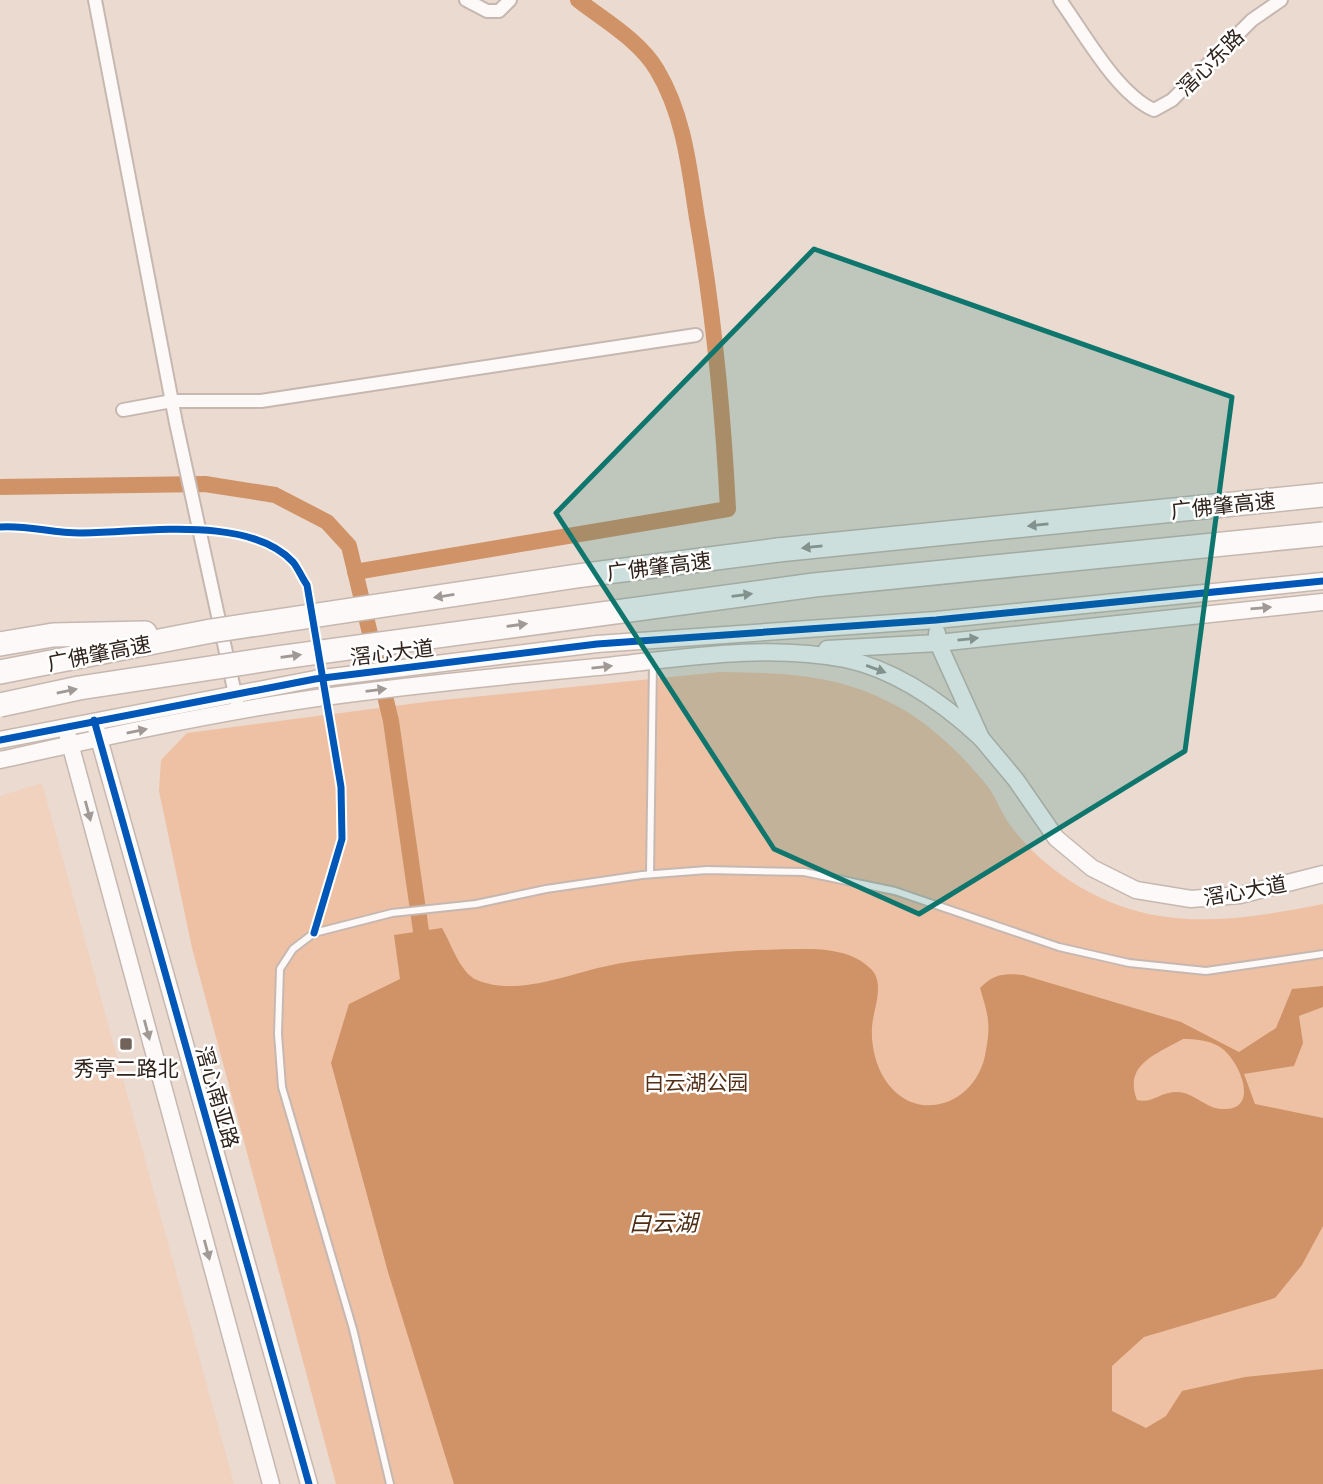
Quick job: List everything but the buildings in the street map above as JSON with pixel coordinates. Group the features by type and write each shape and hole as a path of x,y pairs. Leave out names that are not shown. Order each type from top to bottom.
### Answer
{"highway":[{"name":"广佛肇高速","path":"0,672 211,631 577,576 778,550 1323,495"},
{"name":"广佛肇高速","path":"0,705 79,688 276,658 665,604 908,574 1323,534"},
{"path":"0,644 53,635 211,631"}],"street":[{"path":"95,0 195,517 239,712"},
{"path":"466,0 487,10 499,11 510,0"},
{"name":"滘心东路","path":"1060,0 1123,86 1138,103 1154,110 1172,100 1252,20 1281,0"},
{"path":"123,410 172,401 261,401 696,335"},
{"name":"滘心大道","path":"0,740 315,679 597,644 936,620 1323,581"},
{"path":"753,653 938,643 1199,613 1323,602"},
{"name":"滘心大道","path":"936,620 938,643 981,738"},
{"name":"滘心大道","path":"0,760 98,738 316,698 437,683 753,653 818,654 877,669 940,704 981,738 1016,780 1056,838 1092,869 1126,886 1164,896 1214,898 1323,874"},
{"name":"滘心南亚路","path":"94,720 309,1484"},
{"path":"65,726 271,1484"}],"lane":[{"path":"751,632 753,653"},
{"path":"650,874 653,662"},
{"path":"390,1484 353,1329 282,1087 278,1034 280,969 293,949 314,933 392,913 650,874 707,870 804,872 895,891 1059,947 1129,963 1206,971 1323,954"}],"highlighted area":[{"path":"814,249 1232,397 1185,751 919,914 774,849 556,513"}],"shaded area":[{"path":"42,783 234,1484 0,1484 0,796"}],"green space":[{"name":"白云湖公园","path":"720,672 769,673 837,682 881,698 904,710 939,735 971,766 989,788 1010,825 1040,858 1076,885 1117,905 1160,916 1221,919 1263,915 1323,904 1323,1484 336,1484 192,948 159,791 161,760 187,733 433,701"}],"water":[{"name":"白云湖","path":"442,928 461,964 471,976 492,985 509,986 542,982 620,963 696,954 803,949 849,955 872,970 878,983 872,1040 876,1060 884,1078 897,1093 912,1102 928,1105 944,1103 959,1096 981,1069 988,1026 980,988 999,976 1023,975 1181,1022 1239,1052 1276,1028 1292,989 1323,986 1323,1007 1299,1016 1303,1043 1294,1066 1244,1074 1255,1104 1323,1118 1323,1226 1302,1265 1275,1298 1144,1337 1112,1366 1112,1411 1146,1428 1166,1416 1182,1391 1245,1377 1323,1369 1323,1484 454,1484 388,1272 331,1063 349,1004 400,979 394,935","holes":["1183,1039 1202,1040 1227,1053 1240,1072 1244,1093 1241,1102 1234,1107 1222,1109 1177,1092 1148,1100 1137,1100 1134,1088 1139,1069 1153,1055"]}],"waterway":[{"path":"355,572 728,509 713,327 691,180 674,105 657,70 641,49 578,0"},
{"path":"0,487 205,484 275,495 327,522 349,546 391,721 421,931"}],"cycle path":[{"path":"0,527 80,533 162,530 222,532 249,537 273,547 293,562 307,585 341,787 342,839 314,933"},
{"path":"0,740 315,679 597,644 936,620 1323,581"},
{"path":"94,720 309,1484"}],"place":[{"name":"秀亭二路北","path":"126,1044"}]}
